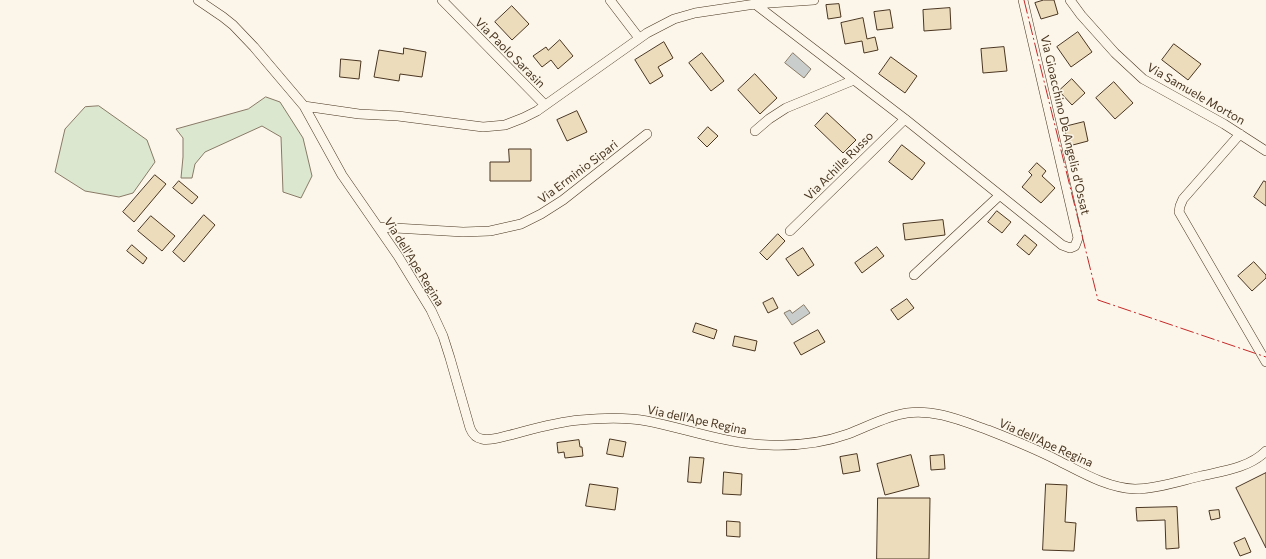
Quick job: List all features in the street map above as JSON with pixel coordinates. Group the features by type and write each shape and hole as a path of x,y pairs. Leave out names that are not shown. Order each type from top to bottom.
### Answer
{"street":[{"name":"Via dell'Ape Regina","path":"198,0 224,17 233,25 254,47 304,106 342,175 398,256 431,310 443,336 470,428 475,436 482,439 491,439 577,420 627,418 647,421 731,442 761,445 795,444 820,441 845,435 900,414 923,413 942,415 969,423 1018,441 1102,481 1116,486 1135,489 1153,487 1236,468 1252,462 1266,451"},
{"name":"Via Paolo Sarasin","path":"442,0 545,105"},
{"path":"610,0 639,38"},
{"path":"304,106 359,114 398,116 488,127 505,125 518,120 545,105 639,38 661,25 681,17 749,3 814,0"},
{"name":"Via Gioacchino De Angelis d'Ossat","path":"1000,195 1066,248 1075,246 1078,238 1023,0"},
{"name":"Via Samuele Morton","path":"1070,0 1080,15 1115,53 1143,79 1240,134 1266,151"},
{"path":"749,3 905,119 1000,195 914,276"},
{"path":"754,131 768,119 786,108 854,80"},
{"name":"Via Achille Russo","path":"790,231 905,119"},
{"name":"Via Erminio Sipari","path":"378,227 463,232 490,231 521,224 535,218 554,206 647,134"},
{"path":"1240,134 1184,199 1180,206 1179,212 1266,362"}],"green space":[{"path":"266,97 280,102 303,138 312,176 301,198 283,192 281,137 262,126 205,152 195,164 192,178 181,178 183,138 176,129 248,109"},
{"path":"99,106 147,140 155,162 133,193 119,197 85,191 55,172 65,129 85,107"}],"shaded area":[{"path":"793,53 811,69 804,78 785,63"},
{"path":"804,305 810,313 792,325 784,313 790,310 792,313"}],"building":[{"path":"1044,0 1054,0 1058,14 1041,19 1035,3"},
{"path":"839,4 841,17 828,19 826,5"},
{"path":"512,6 529,24 512,40 495,22"},
{"path":"950,8 951,29 924,31 923,10"},
{"path":"890,10 893,28 877,30 874,12"},
{"path":"863,18 867,39 875,37 878,50 864,53 862,41 845,44 841,23"},
{"path":"1078,32 1092,52 1071,67 1057,47"},
{"path":"560,40 573,56 558,69 551,60 542,67 533,56 546,47 548,50"},
{"path":"664,42 673,58 658,67 663,76 650,84 635,60"},
{"path":"1174,44 1201,64 1188,80 1162,60"},
{"path":"1004,47 1007,71 983,73 981,49"},
{"path":"404,48 426,52 422,77 400,74 399,81 374,77 379,50 403,54"},
{"path":"702,53 724,81 711,91 689,63"},
{"path":"891,57 917,76 905,93 879,74"},
{"path":"341,59 361,61 359,79 340,77"},
{"path":"755,74 777,98 760,114 738,90"},
{"path":"1072,79 1085,93 1072,105 1059,91"},
{"path":"1114,82 1133,103 1115,119 1096,98"},
{"path":"577,111 587,132 567,141 557,120"},
{"path":"827,113 856,140 843,153 815,126"},
{"path":"1084,122 1088,141 1069,146 1064,127"},
{"path":"708,127 718,136 707,147 698,138"},
{"path":"902,145 925,163 912,180 889,162"},
{"path":"509,149 531,149 531,181 490,181 490,162 509,162"},
{"path":"1037,163 1046,171 1042,176 1055,188 1041,203 1022,187 1032,175 1029,172"},
{"path":"155,175 166,184 134,222 123,212"},
{"path":"179,181 198,197 192,204 173,188"},
{"path":"1264,181 1266,182 1266,206 1254,197"},
{"path":"997,211 1011,222 1002,233 988,222"},
{"path":"204,215 215,225 184,262 173,252"},
{"path":"151,216 175,236 162,251 138,231"},
{"path":"943,220 945,235 905,240 903,224"},
{"path":"778,234 785,241 767,260 760,253"},
{"path":"1025,235 1037,245 1029,255 1017,245"},
{"path":"132,245 147,258 143,264 127,251"},
{"path":"877,247 884,256 862,273 855,263"},
{"path":"803,248 814,265 798,276 786,259"},
{"path":"1254,262 1266,275 1266,278 1252,291 1238,276"},
{"path":"773,298 778,308 768,313 763,303"},
{"path":"907,299 914,308 898,320 891,310"},
{"path":"696,323 717,330 714,339 693,332"},
{"path":"818,330 825,342 801,355 794,343"},
{"path":"735,336 757,341 755,351 733,346"},
{"path":"610,439 626,442 623,457 607,454"},
{"path":"579,440 580,447 582,447 583,456 565,458 564,452 558,453 557,443"},
{"path":"857,454 860,471 843,474 840,457"},
{"path":"911,455 919,486 885,495 877,464"},
{"path":"944,455 945,469 931,470 930,456"},
{"path":"690,457 704,458 701,483 688,482"},
{"path":"724,472 742,474 741,495 723,494"},
{"path":"1266,473 1266,548 1236,488"},
{"path":"590,484 618,488 615,510 586,506"},
{"path":"1046,484 1067,485 1065,522 1076,523 1074,551 1043,550"},
{"path":"878,498 930,498 929,559 877,559"},
{"path":"1177,507 1179,548 1166,549 1165,520 1137,521 1136,508"},
{"path":"1219,510 1220,518 1211,520 1209,511"},
{"path":"727,521 740,522 740,537 727,536"},
{"path":"1245,538 1251,552 1240,556 1234,543"}],"power":[{"path":"1024,0 1098,300 1266,357"}]}
